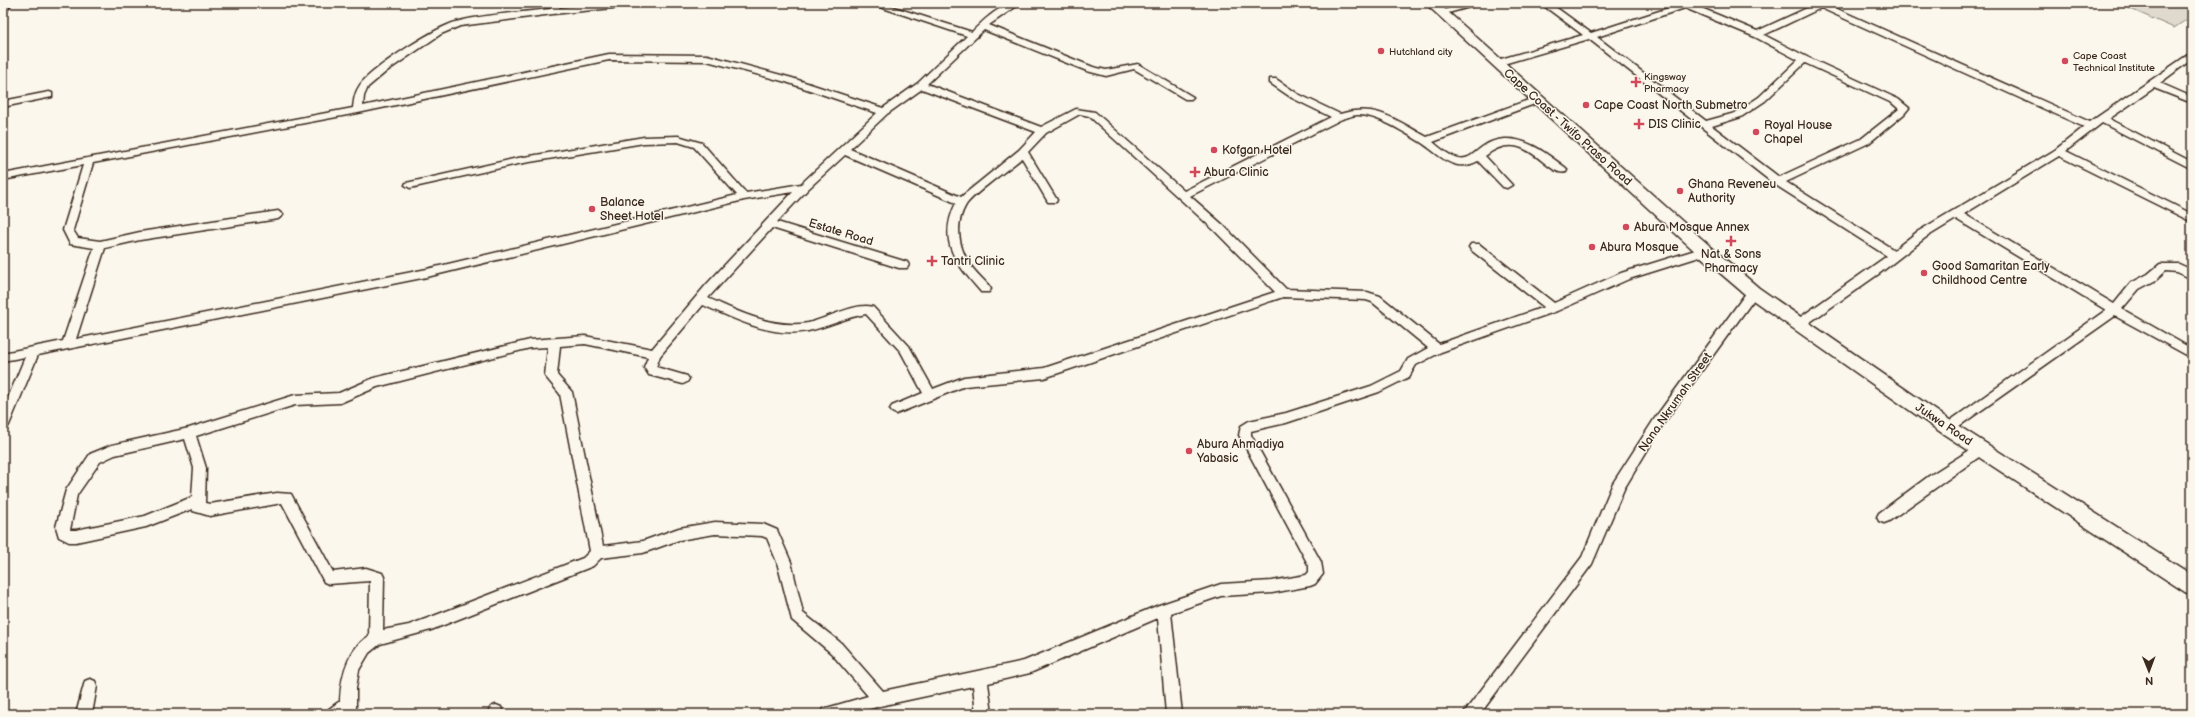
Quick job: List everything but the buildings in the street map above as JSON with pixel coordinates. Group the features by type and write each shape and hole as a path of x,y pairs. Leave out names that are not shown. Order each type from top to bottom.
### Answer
{"main road":[{"name":"Cape Coast - Twifo Praso Road","path":"1436,7 1705,251"},
{"name":"Jukwa Road","path":"1705,251 1753,292 1948,428 2192,586"}],"street":[{"path":"3,10 8,3"},
{"path":"358,110 359,96 364,86 390,65 438,32 458,24 555,7 633,3"},
{"path":"872,3 973,35"},
{"path":"683,379 651,370 655,354 701,299 804,187 843,150 884,112 920,85 983,26 1002,11 1017,3"},
{"path":"1436,7 1480,3"},
{"path":"1544,3 1590,36 1778,182 1895,256"},
{"path":"1497,63 1590,36 1683,4 1758,35 1804,59 1895,101 1904,108 1865,141 1778,182"},
{"path":"1758,35 1818,4 2091,126"},
{"path":"983,26 1090,69 1106,72 1131,66 1139,67 1188,97"},
{"path":"1799,324 1895,256 1920,235 2059,152 2091,126 2102,120 2192,55"},
{"path":"3,177 358,110 609,57 707,58 790,80 884,112"},
{"path":"1704,125 1738,115 1762,99 1804,59"},
{"path":"1272,81 1296,96 1338,117"},
{"path":"2153,84 2192,100"},
{"path":"920,85 1042,131"},
{"path":"3,104 49,95"},
{"path":"1426,141 1537,100"},
{"path":"985,289 964,265 956,247 953,231 954,219 962,202 1023,152 1042,131 1079,112 1092,114 1237,245 1283,293"},
{"path":"1182,196 1338,117 1357,112 1378,115 1426,141 1452,160 1460,163 1478,155 1497,143 1514,143 1534,150 1562,170"},
{"path":"2102,120 2192,166"},
{"path":"410,185 518,161 644,140 678,139 698,145 744,198"},
{"path":"843,150 962,202"},
{"path":"1023,152 1052,200"},
{"path":"2059,152 2192,218"},
{"path":"1478,155 1507,185"},
{"path":"89,161 68,230 74,241 100,245 133,238 278,214"},
{"path":"3,357 253,309 427,273 744,198 804,187"},
{"path":"1956,214 2006,242 2192,354"},
{"name":"Estate Road","path":"771,224 903,265"},
{"path":"68,345 100,245"},
{"path":"1475,247 1553,308"},
{"path":"828,714 880,699 980,679 1025,668 1164,609 1222,590 1272,586 1310,580 1316,574 1316,566 1245,436 1245,429 1249,426 1286,418 1375,389 1405,374 1412,362 1437,349 1553,308 1625,276 1705,251"},
{"path":"1948,428 2116,309 2135,286 2152,277 2164,267 2179,268 2192,275"},
{"name":"Nana Nkrumah Street","path":"1471,714 1587,560 1599,535 1618,487 1659,421 1753,292"},
{"path":"896,409 964,382 1044,374 1283,293 1300,295 1367,296 1376,299 1437,349"},
{"path":"701,299 731,313 765,324 794,329 826,322 848,314 869,310 905,349 931,396"},
{"path":"197,501 146,521 76,536 68,536 64,533 63,527 72,494 95,458 112,450 189,433 303,398 340,398 374,383 507,348 585,340 655,354"},
{"path":"554,342 551,376 566,392 597,553"},
{"path":"3,425 33,352"},
{"path":"189,433 200,468 201,480 197,501 198,507 210,510 277,498 286,498 329,578 366,574 377,577 376,637"},
{"path":"1884,517 1981,448"},
{"path":"334,714 348,709 355,662 364,648 376,637 415,628 588,562 597,553 643,547 679,534 715,528 763,530 772,534 784,562 797,616 836,648 880,699"},
{"path":"1164,609 1174,714"},
{"path":"980,679 984,714"},
{"path":"84,714 90,686"}],"shaded area":[{"path":"2117,3 2192,3 2192,16 2174,28"}],"place":[{"name":"Hutchland city","path":"1381,51"},
{"name":"Cape Coast Technical Institute","path":"2065,61"},
{"name":"Kingsway Pharmacy","path":"1636,82"},
{"name":"Cape Coast North Submetro","path":"1586,105"},
{"name":"DIS Clinic","path":"1639,124"},
{"name":"Royal House Chapel","path":"1756,132"},
{"name":"Kofgan Hotel","path":"1214,150"},
{"name":"Abura Clinic","path":"1195,172"},
{"name":"Ghana Reveneu Authority","path":"1680,191"},
{"name":"Balance Sheet Hotel","path":"592,209"},
{"name":"Abura Mosque Annex","path":"1626,227"},
{"name":"Nat & Sons Pharmacy","path":"1731,241"},
{"name":"Abura Mosque","path":"1592,247"},
{"name":"Tantri Clinic","path":"932,261"},
{"name":"Good Samaritan Early Childhood Centre","path":"1924,273"},
{"name":"Abura Ahmadiya Yabasic","path":"1189,451"}]}
